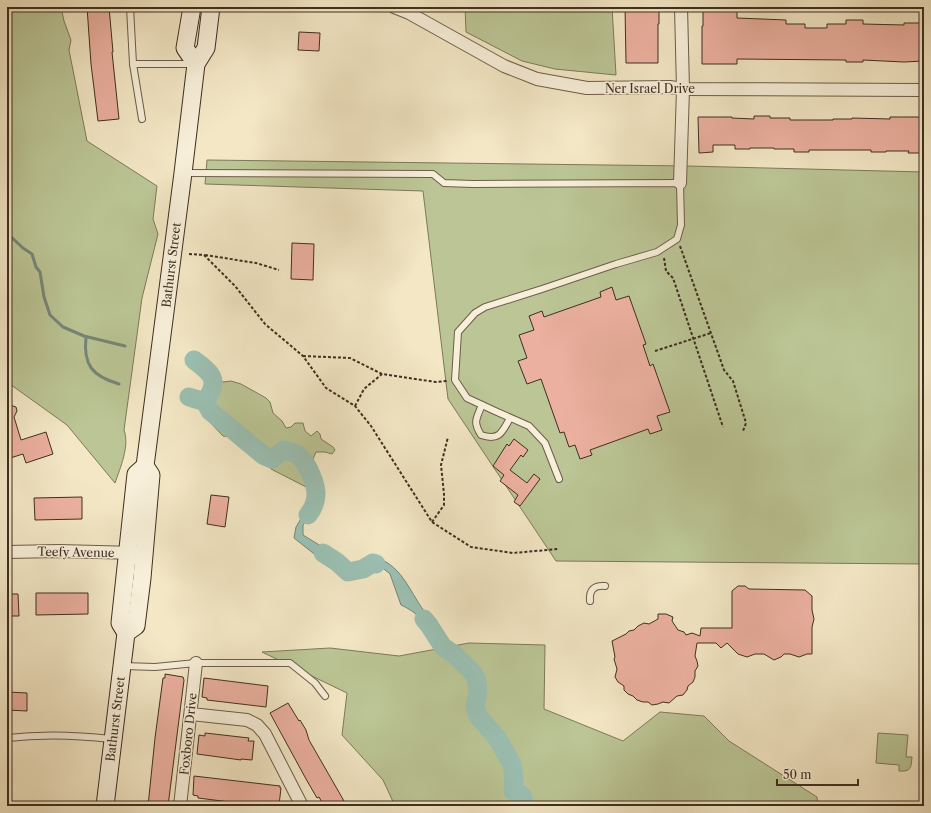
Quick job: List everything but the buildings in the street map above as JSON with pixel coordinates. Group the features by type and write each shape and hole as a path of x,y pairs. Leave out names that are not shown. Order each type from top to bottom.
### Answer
{"main road":[{"path":"192,7 186,48 196,64"},
{"name":"Bathurst Street","path":"105,806 126,633 136,626 136,553 151,475 145,466 196,64 206,48 211,7"}],"street":[{"name":"Ner Israel Drive","path":"394,7 410,10 504,66 537,79 587,88 670,87 682,89 924,90"},
{"path":"680,184 682,89 681,7"},
{"name":"Teefy Avenue","path":"7,552 59,551 136,553"},
{"name":"Foxboro Drive","path":"180,806 196,662"},
{"path":"191,714 247,720 259,726 265,734 302,806"}],"lane":[{"path":"130,7 133,64 142,119"},
{"path":"133,64 196,64"},
{"path":"183,173 432,174 444,183 473,184 680,184 681,224 677,239 657,252 485,307 475,313 458,332 455,380 467,398 529,426 545,443 559,480"},
{"path":"482,405 475,421 481,435 489,438 498,436 504,430 510,418"},
{"path":"590,601 589,595 592,589 598,586 605,586"},
{"path":"122,666 155,667 196,662 290,663 315,683 325,696"},
{"path":"7,738 55,735 93,737 113,740"}],"path":[{"path":"677,239 724,370 733,381 746,423 743,431"},
{"path":"662,249 666,271 673,278 723,427"},
{"path":"189,254 256,262 279,270"},
{"path":"204,255 234,286 265,324 303,356 326,388 355,406 371,426 432,522 471,547 513,553 558,549"},
{"path":"655,352 711,333"},
{"path":"303,356 350,358 382,374 436,382 455,380"},
{"path":"355,406 364,389 382,374"},
{"path":"432,522 444,505 441,465 448,437"}],"green space":[{"path":"7,7 61,7 71,40 69,50 87,141 157,186 153,219 158,234 142,298 124,430 126,436 125,450 115,483 67,425 7,382"},
{"path":"465,7 612,7 616,75 555,69 522,61 466,32"},
{"path":"207,160 687,166 924,172 924,564 556,561 448,399 423,191 205,184"},
{"path":"209,367 223,382 231,381 241,384 266,398 270,402 273,413 282,421 286,428 291,427 295,423 303,423 305,431 311,436 317,431 320,434 321,439 333,447 335,450 332,454 316,452 312,461 308,464 321,490 314,491 271,469 266,458 261,457 257,451 231,437 223,436 208,420 203,407 195,399 203,396 208,391 207,378 204,370"},
{"path":"469,643 545,645 544,709 623,741 660,712 704,716 729,741 817,797 818,806 395,806 383,780 342,735 347,693 262,652 330,648 399,656"},
{"path":"878,733 908,735 906,757 912,757 911,767 908,770 899,771 899,765 876,763"}],"water":[{"path":"321,490 320,501 312,515 303,525 303,535 352,565 377,558 394,567 438,629 441,635 440,639 433,639 429,628 425,623 416,614 401,605 390,574 384,569 376,565 361,574 340,569 337,570 334,562 325,557 318,557 294,538 296,527 302,517 306,514 314,491"}],"waterway":[{"path":"7,228 9,235 32,254 36,267 40,272 44,297 50,315 63,327 84,336 125,346"},
{"path":"86,337 86,355 91,368 102,377 119,384"},
{"path":"194,360 206,369 212,378 212,388 205,402"},
{"path":"189,397 205,402 210,411 263,455 272,459 284,450 300,457 306,464 311,474 316,492 315,503 308,515"},
{"path":"323,553 337,562 348,572 363,569 373,563 376,564"},
{"path":"424,619 443,647 455,655 474,674 477,681 478,693 475,706 478,716 497,738 512,764 514,779 513,791 522,796 524,806"}]}
